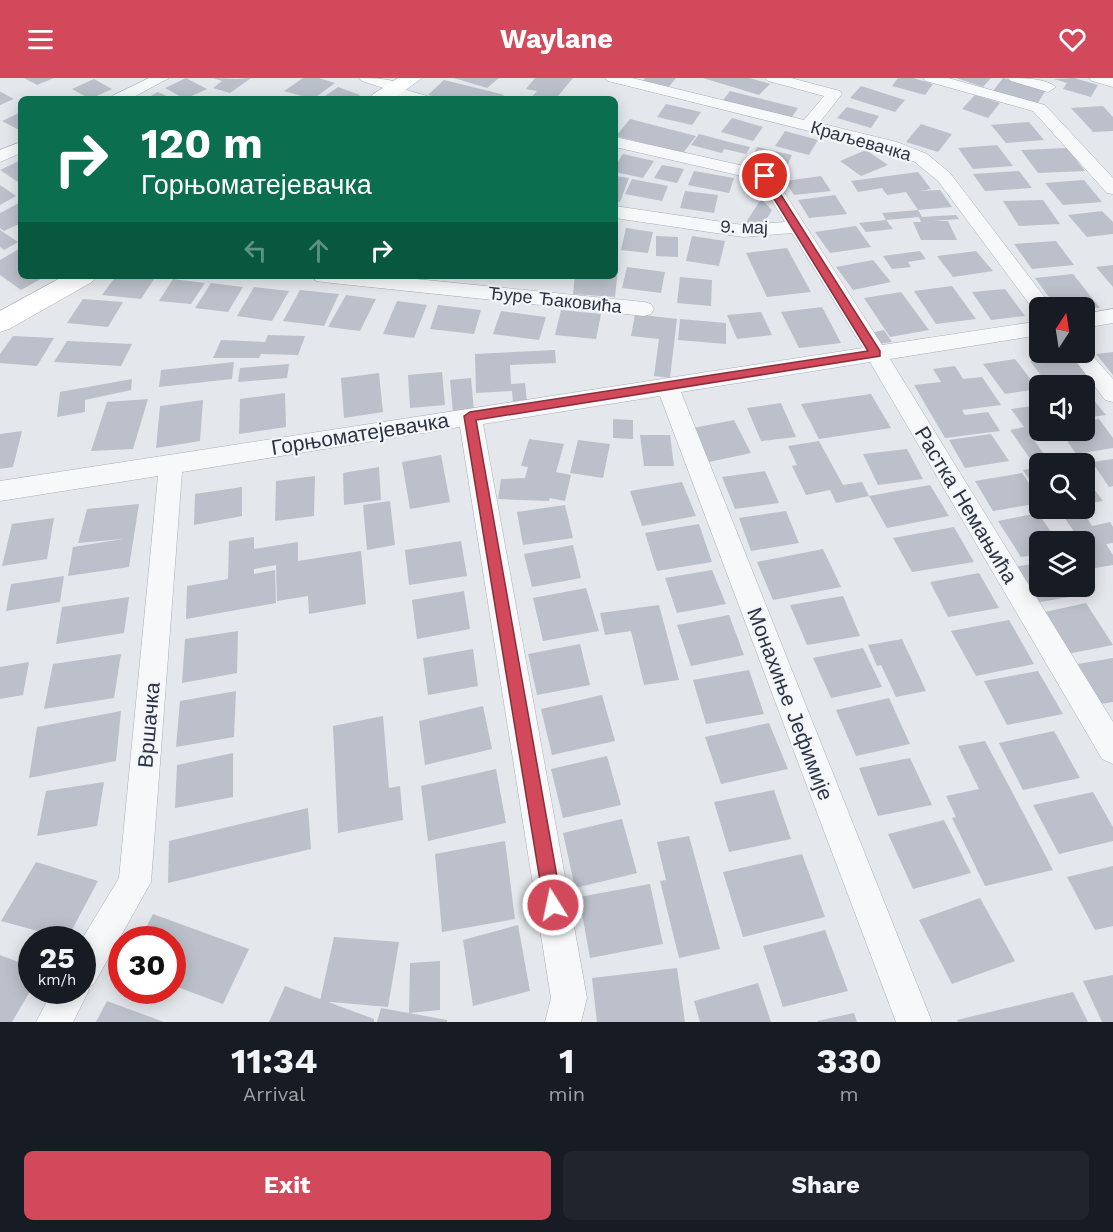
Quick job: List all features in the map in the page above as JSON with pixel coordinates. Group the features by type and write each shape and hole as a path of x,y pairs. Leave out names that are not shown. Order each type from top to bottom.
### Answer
{"street":[{"path":"124,96 161,78"},
{"path":"367,78 414,96"},
{"name":"Краљевачка","path":"613,78 891,146 921,158 944,177 1035,297"},
{"path":"773,78 834,94 808,126"},
{"path":"931,78 1040,108 1113,189"},
{"path":"1016,78 1048,87"},
{"path":"1097,78 1113,82"},
{"path":"618,143 765,176 798,227"},
{"path":"0,158 18,149"},
{"name":"9. мај","path":"618,212 743,231 798,227 876,354"},
{"path":"0,323 78,279"},
{"name":"Ђуре Ђаковића","path":"352,279 644,309"},
{"path":"1095,319 1113,316"},
{"name":"Горњоматејевачка","path":"0,491 1029,330"},
{"name":"Растка Немањића","path":"876,354 1113,749"},
{"path":"1088,363 1113,394"},
{"name":"Монахиње Јефимије","path":"667,385 914,1022"},
{"path":"470,416 569,998 563,1022"},
{"name":"Вршачка","path":"96,948 135,882 171,464"},
{"path":"54,1022 64,1004"}],"building":[{"path":"24,78 54,78 37,85"},
{"path":"186,78 207,89 192,96 180,96 165,88"},
{"path":"213,78 251,78 230,93 213,88 222,81"},
{"path":"303,78 319,78 335,83 317,96 302,96 284,91"},
{"path":"454,78 499,78 487,88"},
{"path":"535,78 573,78 558,96 533,96 537,91 526,89"},
{"path":"645,78 676,78 667,89 642,82"},
{"path":"703,78 750,78 770,84 759,95"},
{"path":"898,78 913,78 933,84 925,95 892,86"},
{"path":"956,78 991,78 983,87"},
{"path":"1003,78 1046,90 1037,104 993,91"},
{"path":"1074,78 1098,85 1091,97 1063,89 1067,83 1054,79"},
{"path":"94,79 112,89 97,96 85,96 72,89"},
{"path":"444,80 504,95 432,96 428,95"},
{"path":"861,86 905,100 895,112 850,98"},
{"path":"338,87 360,95 359,96 325,96"},
{"path":"730,91 798,108 790,120 721,103"},
{"path":"1,92 14,99 0,105"},
{"path":"158,92 167,96 151,96"},
{"path":"975,95 1000,103 988,118 962,109"},
{"path":"666,104 701,112 692,125 657,117"},
{"path":"1103,106 1113,117 1113,131 1093,132 1071,108"},
{"path":"847,107 879,116 871,128 837,118"},
{"path":"18,113 18,129 2,121"},
{"path":"732,118 763,127 753,141 721,132"},
{"path":"630,119 696,136 683,153 618,137"},
{"path":"1029,122 1044,140 1006,143 991,125"},
{"path":"921,124 952,134 938,152 906,142"},
{"path":"785,131 818,140 809,155 775,146"},
{"path":"699,134 750,147 746,154 724,149 722,153 691,145"},
{"path":"997,145 1013,166 973,169 958,148"},
{"path":"757,147 792,155 785,170 750,162"},
{"path":"1067,148 1085,171 1038,173 1021,150"},
{"path":"866,150 888,165 861,176 840,161"},
{"path":"623,154 654,161 643,178 618,173 618,162"},
{"path":"18,161 18,182 0,170"},
{"path":"662,165 684,169 677,183 654,178"},
{"path":"694,171 734,178 729,193 688,185"},
{"path":"1019,171 1032,188 985,191 973,174"},
{"path":"918,172 931,189 919,191 940,190 952,207 918,210 906,192 887,195 882,188 858,192 851,181"},
{"path":"618,176 629,178 620,202 618,202"},
{"path":"821,176 831,191 794,195 785,181"},
{"path":"632,179 668,186 662,201 625,194"},
{"path":"1084,180 1102,202 1063,205 1045,183"},
{"path":"0,185 16,196 0,205"},
{"path":"685,191 718,195 714,213 680,208"},
{"path":"835,195 847,214 809,218 798,200"},
{"path":"761,199 772,210 767,218 759,226 745,224"},
{"path":"1043,200 1060,224 1019,226 1003,201"},
{"path":"18,204 18,224 4,231 0,228 0,213"},
{"path":"918,210 922,217 956,215 959,219 932,221 948,221 957,240 921,240 913,222 921,222 919,217 886,220 882,213"},
{"path":"1102,211 1113,222 1113,234 1087,237 1068,215"},
{"path":"886,220 893,229 866,232 859,223"},
{"path":"856,226 871,247 830,253 815,232"},
{"path":"626,228 653,232 648,253 621,250"},
{"path":"0,230 18,242 4,250 0,247"},
{"path":"656,236 678,237 678,257 656,256"},
{"path":"692,236 725,241 719,266 686,261"},
{"path":"1056,241 1074,265 1032,269 1014,244"},
{"path":"787,248 811,292 767,297 746,253"},
{"path":"18,250 18,279 41,279 21,290 0,275 0,260"},
{"path":"920,251 926,259 908,262 911,267 892,269 883,256"},
{"path":"976,251 993,271 953,277 937,256"},
{"path":"873,260 891,282 853,290 836,267"},
{"path":"1113,265 1113,287 1096,267"},
{"path":"627,267 665,272 661,293 622,288"},
{"path":"1073,274 1091,297 1049,297 1035,278"},
{"path":"680,277 712,280 711,306 677,303"},
{"path":"114,279 154,279 141,299 102,295"},
{"path":"173,279 205,283 191,304 159,301"},
{"path":"575,279 617,279 615,297 573,294"},
{"path":"211,283 243,287 228,312 195,308"},
{"path":"952,286 976,319 936,324 914,291"},
{"path":"254,287 289,291 272,321 237,316"},
{"path":"1005,289 1025,316 991,320 972,292"},
{"path":"300,290 339,294 324,326 283,321"},
{"path":"901,292 929,330 890,337 864,298"},
{"path":"346,295 376,299 360,331 328,327"},
{"path":"83,299 123,302 108,327 67,323"},
{"path":"397,301 427,305 414,338 383,334"},
{"path":"438,305 481,310 474,334 430,329"},
{"path":"822,307 841,343 799,348 781,312"},
{"path":"561,310 601,314 596,339 555,335"},
{"path":"501,311 546,317 539,340 493,334"},
{"path":"761,312 772,335 737,339 727,315"},
{"path":"635,314 677,319 670,378 654,376 659,339 631,336"},
{"path":"680,319 726,323 726,344 678,340"},
{"path":"884,330 892,342 877,344 870,333"},
{"path":"268,335 305,336 298,355 261,354 259,358 213,358 221,340 265,342"},
{"path":"13,336 54,338 37,366 0,363 0,354"},
{"path":"67,341 132,344 121,366 54,362"},
{"path":"555,350 556,363 510,365 511,384 525,383 527,402 513,403 512,391 476,393 475,354"},
{"path":"1113,352 1113,375 1096,354"},
{"path":"1015,359 1029,377 1029,390 1005,394 983,364"},
{"path":"234,362 232,379 159,387 161,370"},
{"path":"1032,363 1082,363 1092,375 1041,375"},
{"path":"289,364 287,378 238,382 240,368"},
{"path":"955,366 963,379 982,377 1001,405 962,410 965,415 988,412 1000,431 945,438 914,385 941,382 933,369"},
{"path":"442,372 445,405 410,408 408,375"},
{"path":"379,373 383,412 344,418 341,378"},
{"path":"471,378 474,411 453,413 450,380"},
{"path":"132,379 131,390 85,400 85,412 57,417 60,392"},
{"path":"1095,379 1101,387 1095,388"},
{"path":"285,393 286,427 239,434 240,399"},
{"path":"871,394 891,428 819,439 801,404"},
{"path":"148,399 133,449 91,451 107,402"},
{"path":"203,400 200,441 156,448 160,406"},
{"path":"1095,402 1106,415 1095,416"},
{"path":"781,403 796,437 761,441 747,408"},
{"path":"1029,407 1029,441 1035,441 1043,453 1029,453 1029,457 1010,430 1024,427 1011,409"},
{"path":"613,419 633,420 633,439 613,438"},
{"path":"1099,419 1113,438 1113,448 1075,453 1067,441 1095,441 1095,420"},
{"path":"734,420 751,453 709,462 693,428"},
{"path":"22,431 13,467 0,469 0,434"},
{"path":"991,434 1009,461 965,468 949,440"},
{"path":"640,435 670,435 674,466 644,466"},
{"path":"529,439 564,444 556,472 571,475 565,501 550,498 549,501 498,499 501,479 525,478 528,467 521,466"},
{"path":"578,440 610,444 603,478 570,473"},
{"path":"819,441 843,485 862,482 869,496 836,503 830,490 806,495 792,466 797,465 788,446"},
{"path":"907,449 923,479 878,485 863,454"},
{"path":"441,455 450,502 410,509 402,462"},
{"path":"1113,459 1113,486 1109,487 1095,466 1095,462"},
{"path":"379,467 381,500 344,505 343,473"},
{"path":"1029,469 1029,479 1023,470"},
{"path":"765,471 779,503 735,509 722,477"},
{"path":"1022,473 1029,483 1029,505 993,511 975,481"},
{"path":"315,476 314,516 275,521 276,481"},
{"path":"682,482 696,516 642,526 630,491"},
{"path":"930,485 949,516 887,528 869,496"},
{"path":"242,487 242,516 194,525 195,494"},
{"path":"1095,490 1103,501 1095,502"},
{"path":"390,501 395,545 367,550 363,505"},
{"path":"139,504 129,567 68,576 73,547 123,539 78,543 87,509"},
{"path":"565,505 573,538 523,545 517,512"},
{"path":"786,511 799,543 751,551 739,518"},
{"path":"1029,515 1029,519 1042,519 1050,531 1029,531 1029,556 1021,557 998,521"},
{"path":"54,518 47,559 2,566 12,524"},
{"path":"1065,519 1088,519 1092,526 1110,522 1113,527 1113,543 1106,544 1113,555 1113,565 1095,568 1095,531 1074,531"},
{"path":"699,524 712,562 657,571 645,533"},
{"path":"954,527 974,562 912,572 893,538"},
{"path":"254,537 254,549 298,542 298,561 361,551 366,604 309,614 308,596 277,601 276,565 254,569 254,574 275,570 276,603 186,619 187,586 228,579 229,541"},
{"path":"461,541 467,576 409,585 405,550"},
{"path":"573,545 581,578 532,587 524,554"},
{"path":"823,549 841,587 773,600 757,562"},
{"path":"1029,565 1029,594 1013,567"},
{"path":"712,570 726,604 677,613 665,578"},
{"path":"979,573 999,608 948,617 930,582"},
{"path":"64,576 60,602 6,611 11,584"},
{"path":"586,588 599,631 543,641 533,598"},
{"path":"464,591 470,629 417,639 412,600"},
{"path":"843,596 860,636 807,645 790,605"},
{"path":"129,597 124,633 56,644 62,607"},
{"path":"1030,597 1069,597 1034,603"},
{"path":"1086,603 1113,645 1062,655 1036,614"},
{"path":"659,605 679,680 644,685 631,631 605,635 600,613"},
{"path":"729,615 744,655 691,666 677,625"},
{"path":"1009,620 1034,664 976,676 951,631"},
{"path":"238,631 237,673 182,683 185,639"},
{"path":"902,639 926,691 896,697 881,665 877,666 868,645"},
{"path":"580,644 590,685 537,695 528,654"},
{"path":"863,648 882,687 831,698 813,658"},
{"path":"473,649 478,686 428,695 423,658"},
{"path":"121,654 114,698 44,709 53,664"},
{"path":"1113,658 1113,702 1095,705 1072,665"},
{"path":"29,662 23,695 0,699 0,667"},
{"path":"749,670 764,714 706,724 693,680"},
{"path":"1038,671 1063,714 1007,725 984,681"},
{"path":"236,691 234,737 176,747 180,701"},
{"path":"602,695 615,741 552,755 541,709"},
{"path":"889,698 910,744 856,756 836,710"},
{"path":"483,706 492,749 425,765 419,721"},
{"path":"121,711 116,761 29,778 37,727"},
{"path":"383,716 389,788 400,786 403,820 338,833 333,726"},
{"path":"769,723 788,769 721,784 705,737"},
{"path":"1054,731 1080,778 1023,790 999,743"},
{"path":"985,741 1053,870 985,886 952,818 956,817 946,796 979,789 958,746"},
{"path":"233,753 233,797 175,808 177,765"},
{"path":"607,756 621,805 563,818 551,769"},
{"path":"910,758 932,805 878,816 859,768"},
{"path":"496,769 506,823 428,841 421,786"},
{"path":"104,782 97,826 37,836 46,791"},
{"path":"774,790 791,839 729,852 714,802"},
{"path":"1093,792 1113,827 1113,841 1059,854 1033,805"},
{"path":"308,808 311,849 168,883 169,841"},
{"path":"622,819 637,873 575,888 563,833"},
{"path":"944,820 971,873 913,889 888,834"},
{"path":"689,836 720,949 679,958 660,881 666,880 657,842"},
{"path":"505,841 515,919 442,932 435,854"},
{"path":"802,854 825,917 743,937 723,872"},
{"path":"36,862 98,881 74,926 19,926 1,921"},
{"path":"1113,866 1113,926 1095,930 1067,877"},
{"path":"650,884 663,944 590,958 579,897"},
{"path":"980,898 1015,961 952,984 919,920"},
{"path":"153,914 186,926 147,926"},
{"path":"518,925 530,991 473,1006 463,940"},
{"path":"186,926 249,949 223,1004 186,990"},
{"path":"825,930 848,991 783,1007 763,946"},
{"path":"334,937 399,942 388,1007 320,1001"},
{"path":"0,955 18,962 18,1004 23,1004 12,1022 0,1022"},
{"path":"440,961 440,1010 409,1013 410,963"},
{"path":"677,968 685,1022 597,1022 592,978"},
{"path":"1113,975 1113,1022 1102,1022 1083,981"},
{"path":"758,983 771,1022 700,1022 694,1001"},
{"path":"285,986 374,1019 374,1022 269,1022"},
{"path":"1073,992 1088,1022 958,1022 957,1020"},
{"path":"107,1001 108,1004 115,1004 164,1022 96,1022"},
{"path":"381,1008 447,1020 447,1022 377,1022"},
{"path":"854,1013 857,1022 817,1021"}],"route":[{"path":"553,905 470,416 876,354 765,176"}]}
